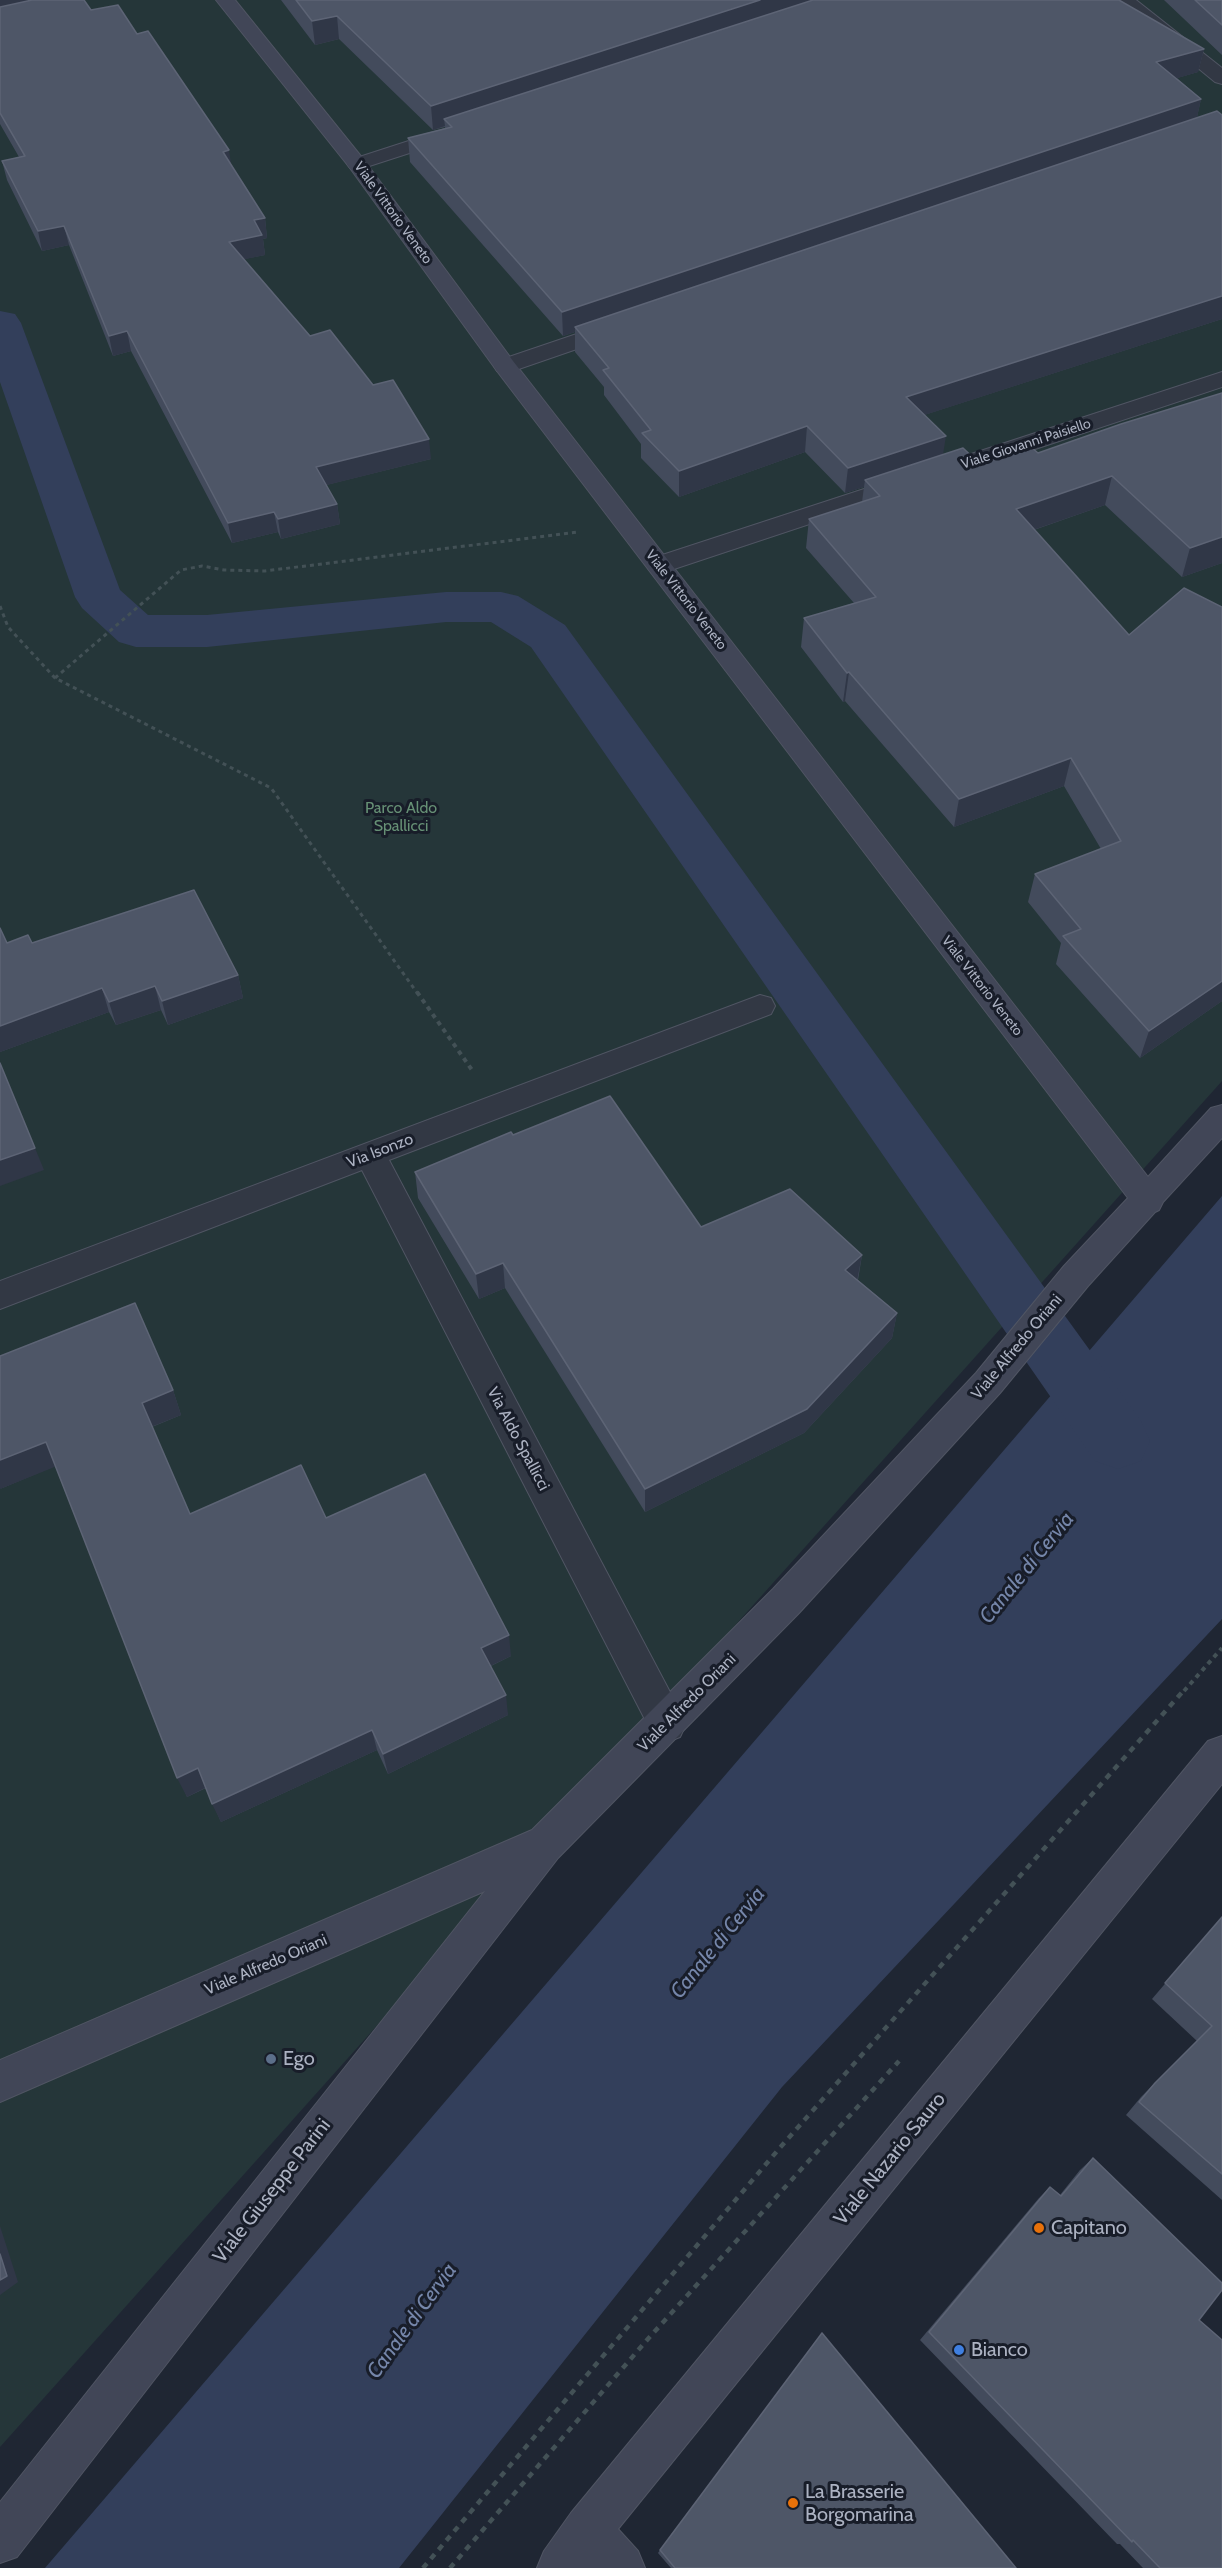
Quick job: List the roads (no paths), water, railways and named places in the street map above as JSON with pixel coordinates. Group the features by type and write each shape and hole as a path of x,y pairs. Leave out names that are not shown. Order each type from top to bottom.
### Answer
{"street":[{"name":"Viale Vittorio Veneto","path":"225,0 357,164 505,366 1148,1201"},
{"path":"1124,0 1222,78"},
{"path":"357,164 471,127"},
{"path":"505,366 639,320"},
{"name":"Viale Giovanni Paisiello","path":"659,565 1222,380"},
{"name":"Via Isonzo","path":"0,1295 370,1155 497,1104 760,1006"},
{"name":"Viale Alfredo Oriani","path":"0,2081 546,1844 786,1602 988,1383 1076,1276 1148,1201 1222,1117"},
{"name":"Via Aldo Spallicci","path":"370,1155 667,1724"},
{"name":"Viale Nazario Sauro","path":"561,2568 588,2530 1222,1754"},
{"name":"Viale Giuseppe Parini","path":"0,2540 546,1844"},
{"path":"588,2530 621,2568"}],"water":[{"name":"Canale di Cervia","path":"1222,1196 1222,1619 782,2087 399,2568 45,2568"}],"waterway":[{"path":"0,323 99,597 136,631 207,631 446,607 501,607 548,636 1118,1441"}],"place":[{"name":"Ego","path":"271,2059"},
{"name":"Capitano","path":"1039,2228"},
{"name":"Bianco","path":"959,2350"},
{"name":"La Brasserie Borgomarina","path":"793,2503"}],"park label":[{"name":"Parco Aldo Spallicci","path":"401,817"}]}
